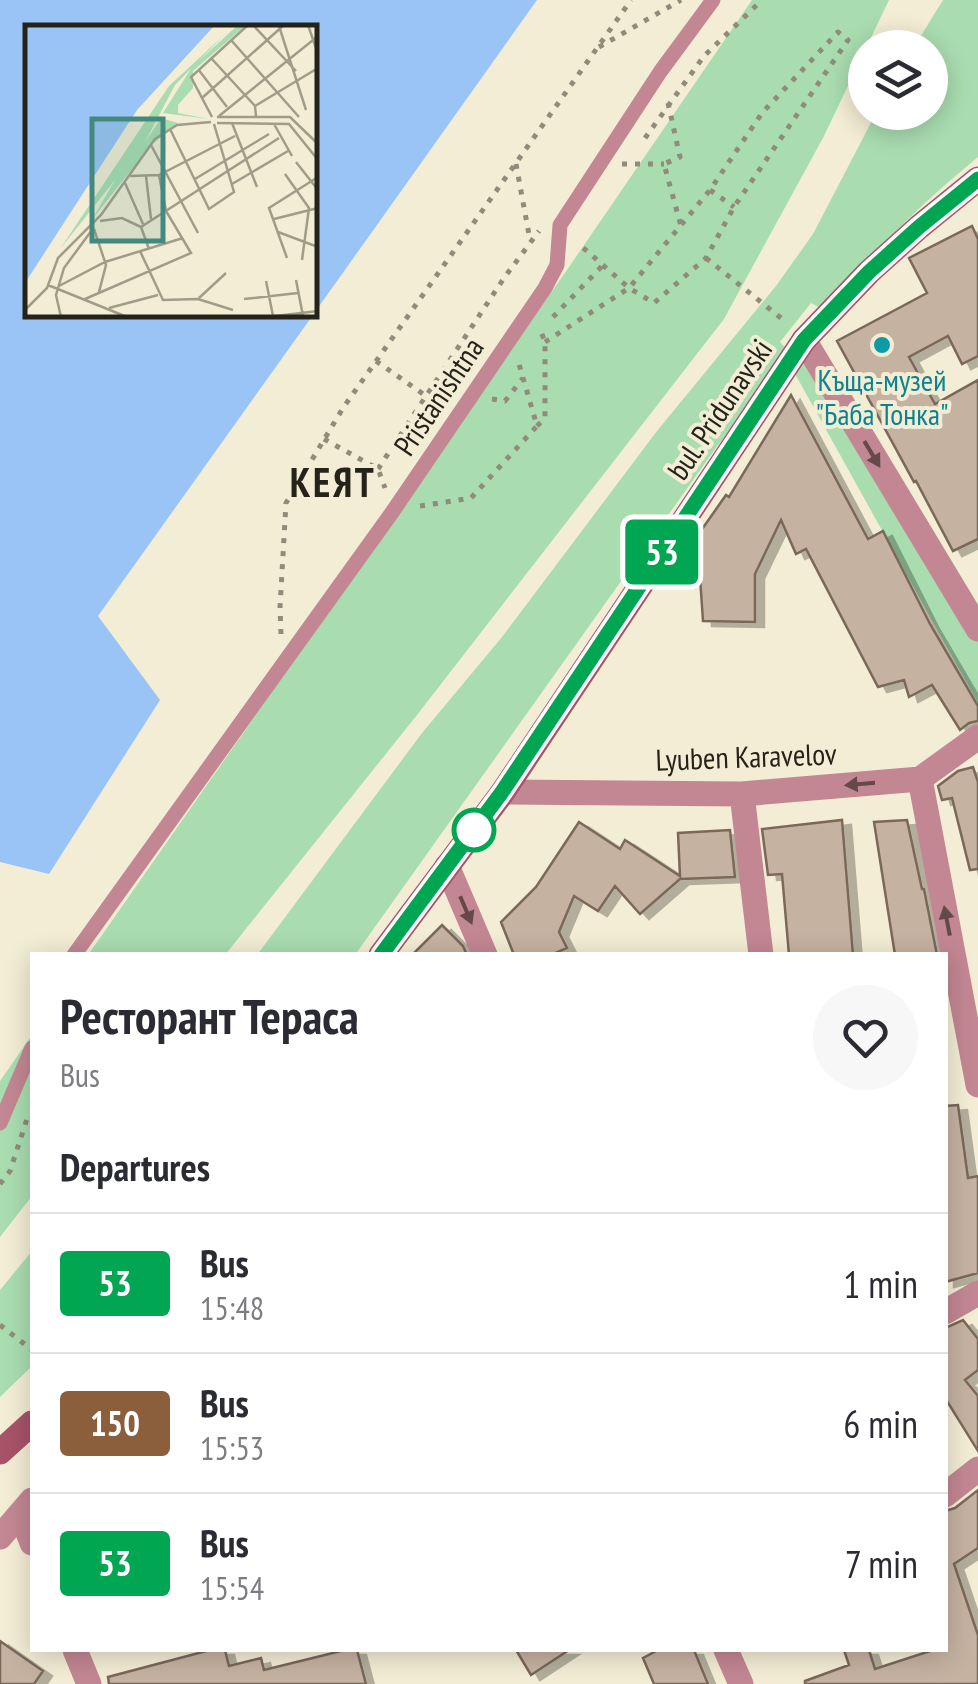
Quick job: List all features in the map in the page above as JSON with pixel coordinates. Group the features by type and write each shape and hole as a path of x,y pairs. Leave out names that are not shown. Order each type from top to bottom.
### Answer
{"main road":[{"name":"bul. Pridunavski","path":"383,952 502,792 796,332 978,179"},
{"path":"0,1452 30,1424"}],"street":[{"path":"796,332 978,629"},
{"path":"978,736 920,779 978,1085"},
{"name":"Lyuben Karavelov","path":"502,792 742,794 920,779"},
{"path":"742,794 762,952"},
{"path":"447,866 484,952"},
{"path":"948,1310 978,1294"},
{"path":"948,1493 978,1469"},
{"path":"0,1537 27,1507"},
{"path":"76,1652 88,1684"},
{"path":"727,1652 740,1684"}],"lane":[{"name":"Pristanishtna","path":"76,952 393,511 532,307 557,265 560,225 660,72 713,0"},
{"path":"0,1123 30,1053"}],"path":[{"path":"282,666 280,608 286,503 343,408 631,0"},
{"path":"596,49 681,0"},
{"path":"626,165 704,56 762,0"},
{"path":"545,342 629,288 710,190 762,113 838,32 848,40 734,206 706,258 654,303 629,288 560,225"},
{"path":"603,162 664,164 680,157 660,72"},
{"path":"516,164 530,243"},
{"path":"664,164 681,226"},
{"path":"710,190 734,206"},
{"path":"706,258 796,332"},
{"path":"553,317 603,265"},
{"path":"324,439 378,469 393,511 471,498 545,418 545,342 532,307"},
{"path":"511,338 537,426"},
{"path":"376,361 426,396 472,396"},
{"path":"0,1184 10,1171 30,1110"},
{"path":"0,1325 30,1348"}],"green space":[{"path":"752,0 889,0 875,30 848,30 848,86 724,319 227,952 90,952"},
{"path":"943,0 978,0 978,157 897,230 824,310 811,303 780,342 792,355 718,445 357,952 259,952 422,733 502,637 657,431 776,286 813,234 867,130 948,130 948,30 924,30"},
{"path":"801,345 978,610 978,703 789,363"},
{"path":"30,1038 30,1199 0,1237 0,1081"},
{"path":"30,1253 30,1368 0,1397 0,1290"}],"water":[{"path":"0,0 537,0 318,308 318,25 25,25 25,318 311,318 98,616 160,700 49,874 0,862"}],"building":[{"path":"972,226 978,239 978,356 962,364 948,336 909,357 935,404 978,380 978,539 953,551 837,341 927,293 909,258"},
{"path":"791,395 868,539 883,531 930,624 978,706 978,721 960,730 932,685 909,697 904,680 878,687 806,549 796,554 781,520 755,574 755,622 703,621 700,577 679,562 726,495 729,497"},
{"path":"973,767 978,782 978,869 970,870 952,798 942,800 938,786 958,771"},
{"path":"842,820 853,952 789,952 782,874 768,875 762,829"},
{"path":"907,820 936,952 895,952 874,822"},
{"path":"579,822 620,849 625,840 680,876 678,833 730,830 735,877 680,879 640,914 615,886 598,911 574,896 559,932 567,948 558,952 513,952 501,922 536,887"},
{"path":"442,925 466,952 415,952"},
{"path":"958,1105 968,1178 978,1176 978,1273 948,1281 948,1106"},
{"path":"963,1320 978,1339 978,1370 965,1380 978,1396 978,1451 948,1403 948,1327"},
{"path":"978,1490 978,1548 954,1564 978,1635 978,1684 805,1684 849,1665 845,1652 870,1652 875,1669 927,1652 948,1652 948,1510"},
{"path":"0,1641 43,1671 34,1684 0,1684"},
{"path":"202,1652 226,1652 229,1666 261,1658 264,1670 337,1652 358,1652 366,1684 109,1684 108,1677"},
{"path":"517,1652 566,1652 531,1675"},
{"path":"654,1652 695,1652 708,1684 654,1684 643,1658"}],"bus line":[{"name":"53","path":"383,952 502,792 804,340 869,272 978,179"}],"place":[{"name":"Къща-музей \"Баба Тонка\"","path":"882,345"}],"district":[{"name":"КЕЯТ","path":"333,482"}]}
